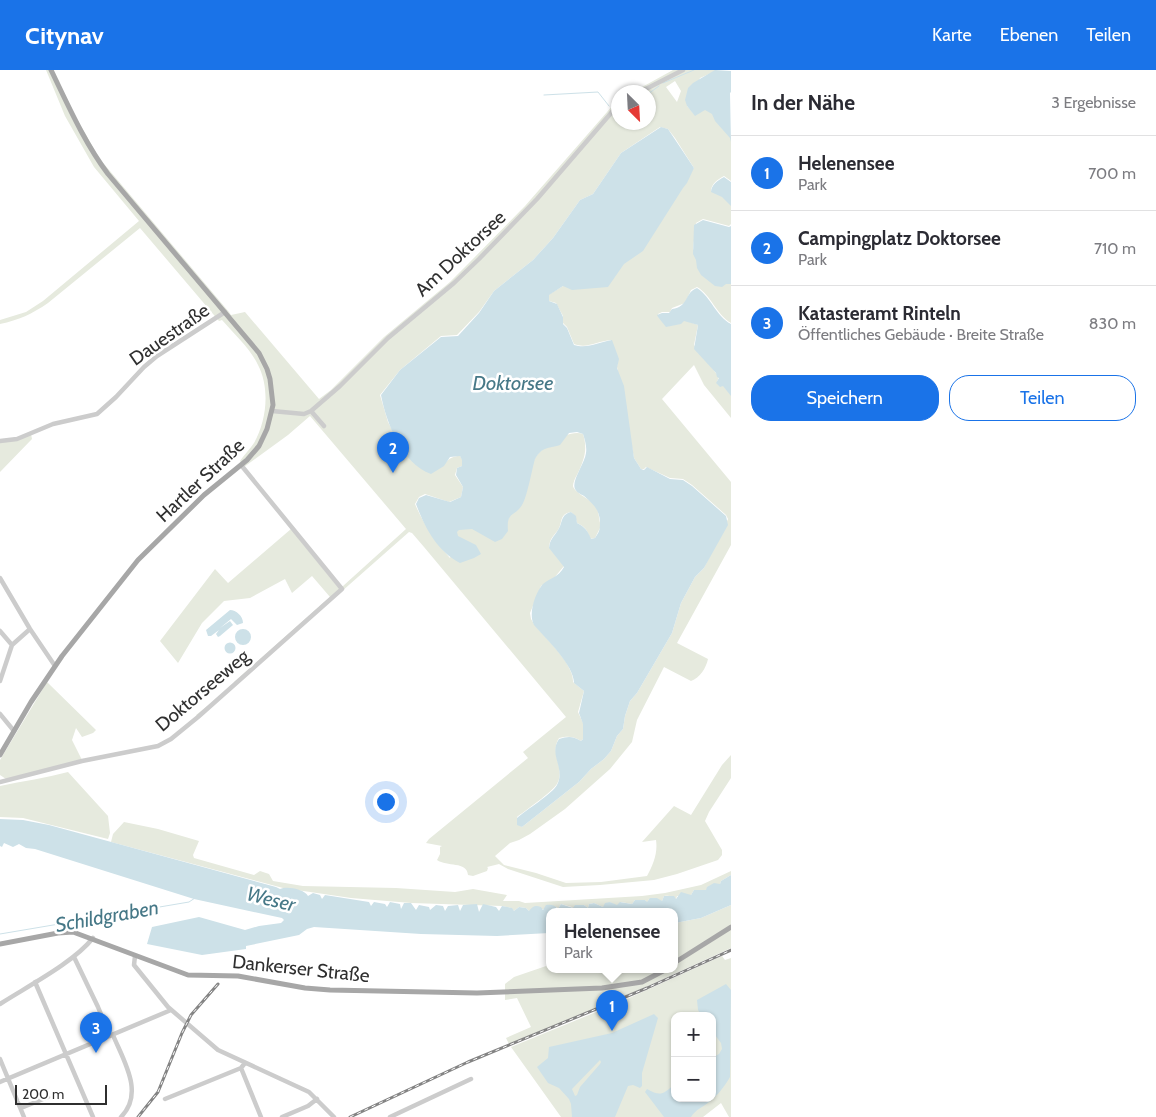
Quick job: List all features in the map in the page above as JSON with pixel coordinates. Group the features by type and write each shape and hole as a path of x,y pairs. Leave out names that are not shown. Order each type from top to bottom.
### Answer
{"main road":[{"name":"Hartler Straße","path":"0,755 54,666 146,552 204,495 255,452 264,438 272,411 272,387 264,362 251,343 108,174 94,153 51,70"},
{"path":"678,960 731,927"},
{"name":"Dankerser Straße","path":"0,944 69,931 188,975 238,976 304,988 356,991 484,993 602,988 642,982 659,973"}],"street":[{"path":"654,85 683,70"},
{"name":"Am Doktorsee","path":"310,411 340,386 404,324 454,283 479,259 537,199 611,114"},
{"name":"Dauestraße","path":"0,440 18,439 53,424 97,414 157,356 225,312"},
{"path":"272,411 299,414 310,411 324,426"},
{"name":"Doktorseeweg","path":"0,782 82,761 158,746 171,739 342,589 241,465"},
{"path":"0,578 54,666"},
{"path":"0,680 12,645 30,628"},
{"path":"0,631 12,645"},
{"path":"0,714 14,731"},
{"path":"0,1004 74,957 85,948 92,938"},
{"path":"135,956 134,965 171,1010 218,1050 309,1092 334,1117"},
{"path":"74,957 129,1073 132,1096 129,1106 121,1117"},
{"path":"35,982 93,1117"},
{"path":"0,1082 171,1010"},
{"path":"0,1059 24,1117"},
{"path":"166,1099 241,1068 245,1063"},
{"path":"241,1068 262,1117"},
{"path":"390,1117 471,1079"},
{"path":"21,1108 48,1097"},
{"path":"282,1117 308,1106 317,1099"}],"shaded area":[{"path":"46,70 53,70 64,96 99,158 231,315 245,312 319,399 331,390 384,337 450,282 525,206 611,107 611,130 656,130 621,153 593,194 580,200 553,238 533,260 494,291 479,312 457,335 441,336 400,370 380,395 388,422 403,451 445,463 455,456 460,456 462,459 462,466 457,468 455,475 463,487 461,497 449,502 425,494 419,497 415,504 430,532 450,558 457,537 455,532 458,528 507,522 535,458 539,453 563,436 577,433 583,434 584,455 573,486 576,491 596,507 601,526 595,538 590,539 587,531 577,523 575,516 571,512 563,516 560,527 551,540 549,547 564,566 554,578 541,586 530,613 534,624 569,667 573,682 584,691 578,712 583,723 583,739 581,741 570,737 559,738 556,744 556,755 560,772 557,784 544,797 517,817 517,824 522,827 579,782 611,751 617,736 623,729 630,701 637,693 672,633 681,603 695,577 704,568 728,519 726,515 683,479 670,478 646,467 641,469 634,458 617,367 618,359 611,340 583,346 574,344 567,327 563,323 563,316 556,303 549,301 548,295 563,286 624,263 694,168 668,129 660,127 656,130 656,85 646,85 673,70 718,70 700,78 687,106 695,115 705,109 712,113 731,136 731,181 724,176 717,180 711,191 722,196 731,205 731,224 729,226 703,219 696,223 693,249 723,284 731,283 731,323 721,315 702,290 697,287 691,290 685,303 672,308 670,312 658,314 659,318 684,320 698,325 694,345 719,377 717,382 723,385 731,395 731,418 704,385 694,365 662,399 731,482 731,545 677,643 708,659 700,675 691,681 664,667 637,720 632,742 610,769 565,809 530,834 510,843 495,856 504,865 566,883 601,882 647,876 654,859 656,840 642,842 674,806 691,815 722,765 731,755 731,778 705,821 722,850 722,855 718,860 654,880 563,887 508,869 499,864 487,867 487,871 473,876 468,875 467,871 460,866 437,860 440,854 440,847 442,846 426,843 429,839 528,758 523,752 566,717 424,547 409,532 198,718 196,715 233,686 234,682 330,597 312,576 292,593 285,579 250,598 224,601 202,623 178,663 160,641 215,569 228,583 291,529 337,586 343,586 406,529 310,416 288,435 244,467 240,461 254,443 264,414 265,394 262,374 242,341 222,320 219,321 140,228 48,303 25,316 0,324 0,320 26,312 43,301 139,221 94,167 65,116","holes":["675,81 681,91 677,102 666,87"]},
{"path":"31,434 32,439 0,472 0,442"},
{"path":"47,682 96,730 82,737 76,728 72,740 82,760 6,779 0,775 0,760"},
{"path":"68,772 108,816 110,833 108,839 23,818 0,817 0,786"},
{"path":"124,822 158,829 199,841 193,855 194,858 254,875 260,871 269,874 273,881 303,886 396,888 455,892 473,889 507,895 503,901 525,903 665,893 701,885 731,871 731,875 721,881 720,884 706,890 694,890 691,895 677,896 676,899 664,896 662,901 649,899 647,903 645,900 635,900 632,904 621,902 617,906 610,902 603,907 594,903 589,904 588,908 584,905 572,908 561,904 559,908 529,911 526,908 519,907 514,911 511,908 502,906 411,903 351,898 283,888 111,842 113,834"},
{"path":"731,905 731,948 678,972 678,922 701,918"},
{"path":"722,956 725,960 731,958 731,1117 729,1117 721,1103 703,1117 561,1117 511,1047 618,1003"},
{"path":"546,966 546,973 676,973 509,1044 506,1038 531,1027 517,998 505,1000 505,984 514,977"}],"water":[{"path":"715,70 731,71 731,142 712,114 705,110 695,116 685,100 688,88 693,83"},
{"name":"Doktorsee","path":"661,127 668,129 694,168 687,183 643,251 624,264 608,287 572,290 563,286 549,295 549,301 557,304 563,317 563,324 567,328 574,345 588,346 612,340 619,359 617,368 624,386 634,458 641,469 644,470 647,467 670,479 683,480 726,516 728,525 704,568 695,577 681,603 672,633 637,693 630,701 623,729 617,736 611,751 579,782 522,827 517,825 517,818 545,797 557,785 560,773 555,751 559,739 573,737 581,741 583,739 583,724 579,713 584,691 574,683 573,676 565,660 534,625 532,610 540,588 564,567 549,548 563,517 571,512 576,516 577,523 586,530 591,539 595,538 598,534 600,521 597,510 593,504 577,492 574,486 586,453 583,434 577,432 569,433 560,445 540,452 535,459 524,501 508,520 508,531 502,539 495,542 472,529 459,530 457,532 458,536 476,545 481,554 460,563 438,545 423,522 416,504 419,498 426,495 450,502 461,497 463,487 456,475 457,468 462,466 462,460 460,456 450,457 444,466 431,474 421,469 404,452 397,441 383,406 381,395 400,370 441,337 458,336 479,313 494,291 533,260 553,238 580,200 593,194 621,153"},
{"path":"724,177 731,182 731,206 722,197 711,192 717,181"},
{"path":"703,220 731,226 731,284 726,284 722,287 715,286 701,275 697,268 693,254 694,225"},
{"path":"697,288 706,296 721,316 731,324 731,396 723,386 720,387 716,383 719,378 716,373 694,349 698,325 684,321 681,324 666,327 657,315 669,313 672,309 681,306 690,293"},
{"path":"230,610 239,614 243,623 237,625 231,619 220,628 230,621 233,625 220,636 218,637 216,634 219,630 208,636 206,630"},
{"path":"243,629 251,637 243,645 235,637"},
{"path":"228,643 232,643 235,648 234,652 228,653 225,650 225,646"},
{"name":"Weser","path":"0,819 23,820 49,825 280,889 295,889 308,896 313,893 320,895 322,899 325,895 369,902 371,906 374,902 385,904 387,907 390,902 400,904 401,909 404,903 411,903 416,910 419,905 429,907 430,910 436,905 443,906 445,911 448,906 458,905 460,911 463,905 477,904 479,912 483,904 496,907 499,911 502,906 512,908 514,911 519,907 526,908 529,911 536,906 541,907 543,910 546,905 557,908 546,908 546,933 497,936 421,934 314,927 307,929 299,935 246,946 246,949 202,955 147,944 152,927 199,917 245,930 281,923 284,920 194,899 35,849 26,848 19,844 13,847 4,843 2,847 0,846"},
{"path":"731,875 731,905 701,918 678,922 678,908 588,908 589,904 594,903 603,907 605,903 610,902 617,905 620,902 632,904 635,900 645,900 647,902 650,898 657,898 662,901 664,896 674,896 676,899 681,892 691,895 694,890 706,890 707,887 714,883 720,884 721,881"},
{"path":"561,904 573,908 559,908"},
{"path":"575,905 584,905 588,908 573,908"},
{"path":"726,984 731,990 730,1077 716,1096 716,1056 722,1049 721,1043 716,1036 716,1012 699,1012 697,1000"},
{"path":"654,1014 658,1018 642,1073 642,1086 640,1088 633,1085 628,1086 615,1117 572,1117 569,1099 559,1088 548,1083 537,1067 548,1058 549,1047 612,1033","holes":["600,1060 601,1062 580,1087 575,1096 572,1089"]},
{"path":"671,1087 671,1102 709,1102 691,1117 664,1117 645,1092 647,1089 659,1094"}],"waterway":[{"path":"663,83 694,70"},
{"path":"544,95 598,92 609,106"},
{"name":"Schildgraben","path":"0,934 189,902 195,898"}],"railway":[{"path":"350,1117 468,1062 647,988 731,950"},
{"path":"138,1117 158,1092 191,1015 218,984"}],"place":[{"name":"Campingplatz Doktorsee","path":"393,473"},
{"name":"Helenensee","path":"612,1031"},
{"name":"Katasteramt Rinteln","path":"96,1053"}]}
